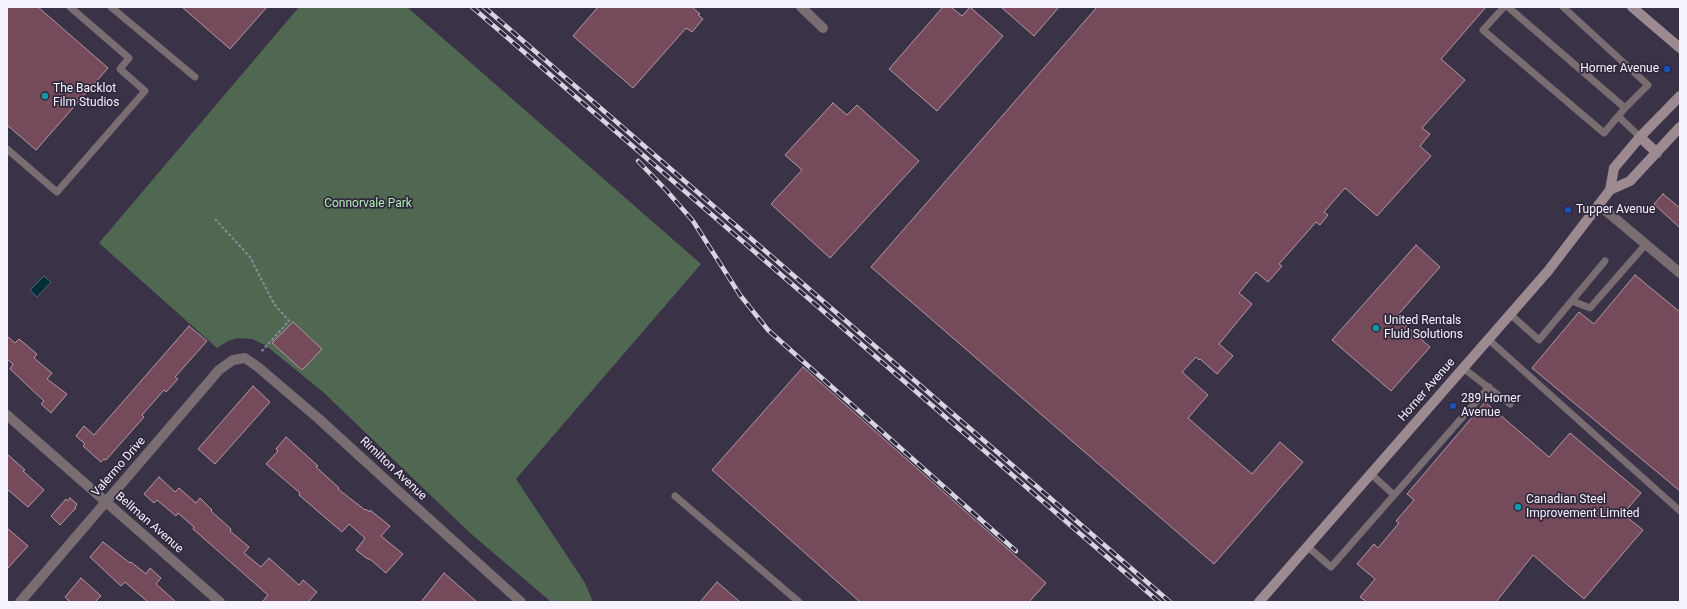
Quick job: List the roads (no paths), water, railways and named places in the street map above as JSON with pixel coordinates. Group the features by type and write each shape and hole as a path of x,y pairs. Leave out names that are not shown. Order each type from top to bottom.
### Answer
{"main road":[{"path":"1632,7 1680,48"},
{"name":"Horner Avenue","path":"1259,602 1548,271 1610,190 1614,168 1640,137 1680,96"},
{"path":"1610,190 1630,181 1656,153 1678,133"},
{"path":"1640,137 1656,153"}],"street":[{"path":"801,7 823,28"},
{"path":"1599,206 1680,273"},
{"name":"Valermo Drive","path":"20,602 219,370 233,360 245,358"},
{"name":"Rimilton Avenue","path":"245,358 319,418 521,602"},
{"name":"Bellman Avenue","path":"7,415 105,503 220,602"}],"lane":[{"path":"7,149 57,192 145,91 120,69 129,58 70,7"},
{"path":"111,7 195,77"},
{"path":"1504,7 1483,30 1604,133 1625,108 1648,85 1563,7"},
{"path":"1508,7 1625,108"},
{"path":"1619,117 1640,137"},
{"path":"1572,301 1590,308 1646,244"},
{"path":"1510,314 1539,340 1605,261"},
{"path":"1488,339 1680,512"},
{"path":"1463,368 1510,404"},
{"path":"1308,547 1331,567 1489,387"},
{"path":"1371,474 1394,495"},
{"path":"675,496 799,602"}],"water":[{"path":"44,276 51,282 37,297 30,290"}],"railway":[{"path":"472,7 1159,602"},
{"path":"484,7 1170,602"},
{"path":"638,161 693,221 740,295 768,330 1016,551"}],"place":[{"name":"Horner Avenue","path":"1667,69"},
{"name":"The Backlot Film Studios","path":"45,96"},
{"name":"Tupper Avenue","path":"1568,210"},
{"name":"United Rentals Fluid Solutions","path":"1376,328"},
{"name":"289 Horner Avenue","path":"1453,406"},
{"name":"Canadian Steel Improvement Limited","path":"1518,507"}],"park label":[{"name":"Connorvale Park","path":"368,204"}]}
